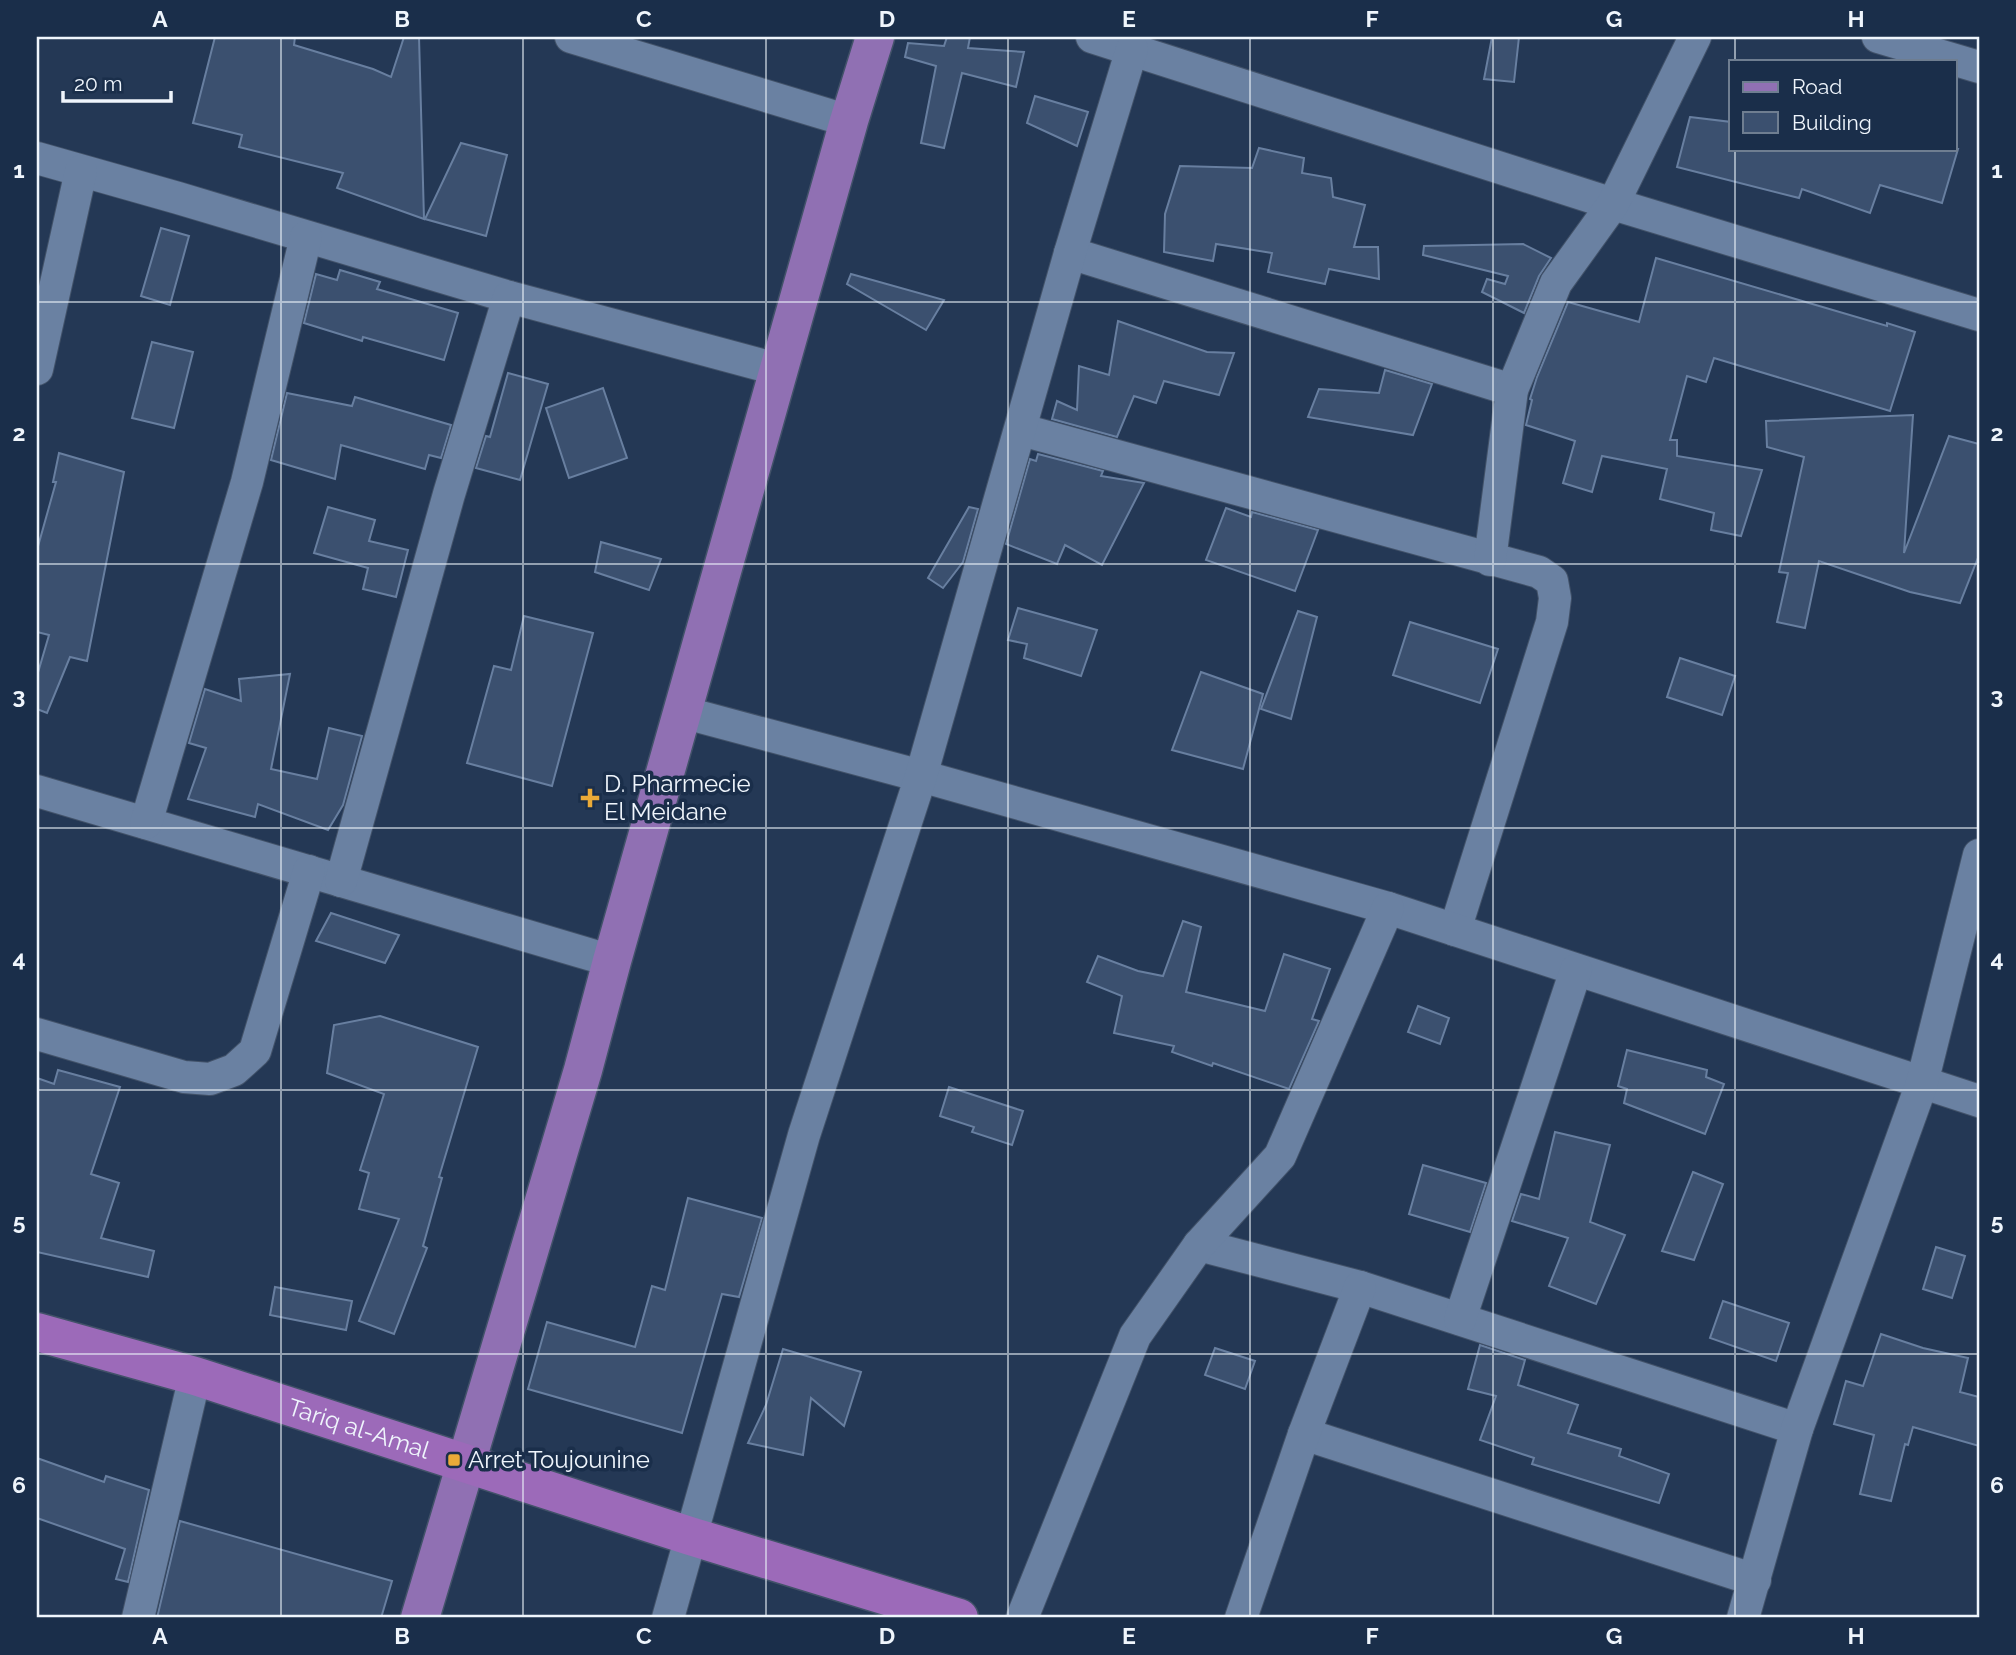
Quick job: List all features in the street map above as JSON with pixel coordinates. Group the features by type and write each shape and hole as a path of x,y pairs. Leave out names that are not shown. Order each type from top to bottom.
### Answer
{"highway":[{"name":"Tariq al-Amal","path":"37,1332 195,1376 690,1536 958,1618"}],"main road":[{"path":"420,1618 583,1070 849,121 875,37"}],"street":[{"path":"571,37 604,41 849,121"},
{"path":"1092,37 1613,204 1979,315"},
{"path":"1490,560 1512,390 1556,283 1613,204 1695,37"},
{"path":"1895,40 1979,67"},
{"path":"668,1618 804,1135 921,776 1022,430 1070,253 1132,49"},
{"path":"37,158 509,297 780,370"},
{"path":"37,369 81,171"},
{"path":"146,823 247,482 306,237"},
{"path":"1070,253 1512,390"},
{"path":"341,881 449,494 509,297"},
{"path":"1022,430 1539,572 1552,581 1556,598 1552,622 1455,930"},
{"path":"682,712 921,776 1388,908 1979,1101"},
{"path":"37,790 612,961"},
{"path":"1743,1618 1797,1429 1922,1083 1979,855"},
{"path":"37,1034 184,1077 210,1079 234,1070 255,1051 309,871"},
{"path":"1022,1618 1135,1336 1199,1245 1280,1156 1388,908"},
{"path":"1460,1320 1576,970"},
{"path":"1199,1245 1360,1287 1797,1429"},
{"path":"1241,1618 1304,1434 1360,1287"},
{"path":"138,1618 195,1376"},
{"path":"1304,1434 1755,1580"}],"building":[{"path":"215,37 295,37 294,45 391,77 404,37 419,37 424,219 337,188 343,173 239,147 242,135 193,123"},
{"path":"947,37 970,37 968,48 1024,52 1016,87 962,73 944,148 921,143 936,66 905,57 908,43 944,46"},
{"path":"1492,37 1519,37 1514,82 1484,79"},
{"path":"1035,96 1088,112 1077,146 1027,123"},
{"path":"1690,117 1729,122 1729,150 1958,149 1942,203 1880,185 1870,213 1802,189 1799,198 1677,167"},
{"path":"461,143 507,155 486,236 425,219"},
{"path":"1259,148 1304,158 1302,173 1331,178 1333,197 1365,205 1354,247 1378,247 1379,279 1329,269 1325,284 1268,272 1272,253 1216,244 1213,261 1164,252 1165,214 1180,166 1252,168"},
{"path":"161,228 189,236 170,305 141,296"},
{"path":"1523,244 1551,258 1539,276 1524,313 1482,292 1487,279 1505,284 1508,276 1423,255 1424,246"},
{"path":"1656,258 1915,332 1890,411 1714,358 1706,382 1687,376 1670,440 1677,440 1677,456 1762,470 1741,536 1711,530 1714,513 1660,499 1667,469 1602,456 1592,492 1563,483 1575,441 1526,425 1537,377 1568,302 1639,322"},
{"path":"340,270 380,282 377,289 458,313 444,360 363,337 362,341 304,323 316,274 337,280"},
{"path":"851,274 944,300 926,330 847,284"},
{"path":"1118,321 1207,352 1234,353 1219,395 1164,381 1156,403 1134,396 1117,437 1052,419 1057,401 1077,410 1079,366 1109,375"},
{"path":"152,342 193,352 174,428 132,418"},
{"path":"1385,370 1432,384 1413,435 1308,417 1319,389 1379,393"},
{"path":"508,373 548,384 520,480 476,468 486,436 490,437"},
{"path":"603,388 627,458 569,478 546,408"},
{"path":"287,393 352,406 355,397 451,425 441,458 429,455 425,469 341,445 335,479 271,460"},
{"path":"1913,415 1904,553 1949,436 1979,444 1979,555 1960,603 1910,592 1819,561 1805,628 1777,622 1788,573 1779,572 1804,457 1767,447 1766,421"},
{"path":"59,453 124,472 87,661 70,657 47,713 37,709 37,676 49,635 37,632 37,550 56,482 53,482"},
{"path":"1038,454 1103,471 1101,476 1144,483 1102,565 1065,545 1057,564 1006,544 1030,459 1036,461"},
{"path":"328,507 375,520 369,541 408,550 396,597 363,589 368,568 314,553"},
{"path":"969,507 978,509 963,562 943,588 928,578"},
{"path":"1226,508 1251,517 1252,512 1318,530 1295,591 1206,560"},
{"path":"601,542 661,559 649,590 595,572"},
{"path":"1018,608 1097,630 1081,676 1024,658 1027,644 1008,640"},
{"path":"1298,611 1317,617 1291,719 1261,709"},
{"path":"524,616 593,633 552,786 467,763 494,666 511,670"},
{"path":"1410,622 1498,649 1480,703 1393,675"},
{"path":"1680,658 1735,676 1722,715 1667,697"},
{"path":"1201,672 1263,694 1243,769 1172,750"},
{"path":"290,674 271,769 317,779 329,728 362,736 343,805 328,830 258,804 255,817 188,799 206,748 189,743 205,689 241,701 239,679"},
{"path":"331,913 399,935 385,963 316,941"},
{"path":"1183,921 1201,927 1186,992 1265,1011 1284,954 1330,969 1312,1019 1319,1021 1289,1089 1172,1052 1174,1046 1114,1033 1122,996 1087,982 1098,956 1138,971 1163,976"},
{"path":"1418,1006 1449,1018 1440,1044 1408,1032"},
{"path":"380,1016 478,1047 439,1177 442,1178 423,1246 427,1248 394,1334 359,1321 399,1219 359,1209 369,1173 360,1170 384,1094 327,1073 334,1025"},
{"path":"1627,1050 1707,1070 1706,1077 1724,1084 1705,1134 1624,1103 1627,1089 1618,1086"},
{"path":"58,1070 120,1087 91,1174 119,1183 101,1238 154,1251 148,1277 37,1252 37,1078 54,1084"},
{"path":"949,1087 1023,1111 1012,1145 972,1132 974,1127 940,1116"},
{"path":"1555,1132 1610,1145 1590,1222 1625,1235 1596,1304 1549,1286 1568,1238 1512,1221 1521,1194 1539,1199"},
{"path":"1423,1165 1486,1183 1470,1232 1409,1214"},
{"path":"1693,1172 1723,1184 1694,1260 1662,1251"},
{"path":"688,1198 762,1218 739,1297 722,1294 682,1433 528,1389 547,1322 635,1347 652,1286 665,1290"},
{"path":"1936,1247 1965,1256 1952,1298 1923,1289"},
{"path":"275,1287 352,1301 346,1330 270,1315"},
{"path":"1723,1301 1789,1323 1776,1361 1710,1338"},
{"path":"1881,1334 1923,1348 1968,1358 1960,1392 1979,1397 1979,1446 1913,1427 1908,1445 1905,1444 1891,1501 1860,1494 1874,1435 1834,1424 1846,1381 1863,1386"},
{"path":"1480,1345 1525,1360 1518,1385 1578,1405 1568,1433 1621,1449 1619,1456 1669,1474 1659,1503 1532,1464 1534,1458 1480,1440 1496,1396 1468,1389"},
{"path":"1215,1348 1255,1361 1245,1389 1205,1375"},
{"path":"783,1349 861,1372 844,1426 811,1398 803,1455 748,1443 766,1405"},
{"path":"37,1458 104,1482 106,1476 149,1490 128,1582 116,1579 125,1549 37,1518"},
{"path":"180,1521 392,1581 381,1618 157,1618"}],"place":[{"name":"D. Pharmecie El Meidane","path":"590,798"},
{"name":"Arret Toujounine","path":"454,1460"}]}
